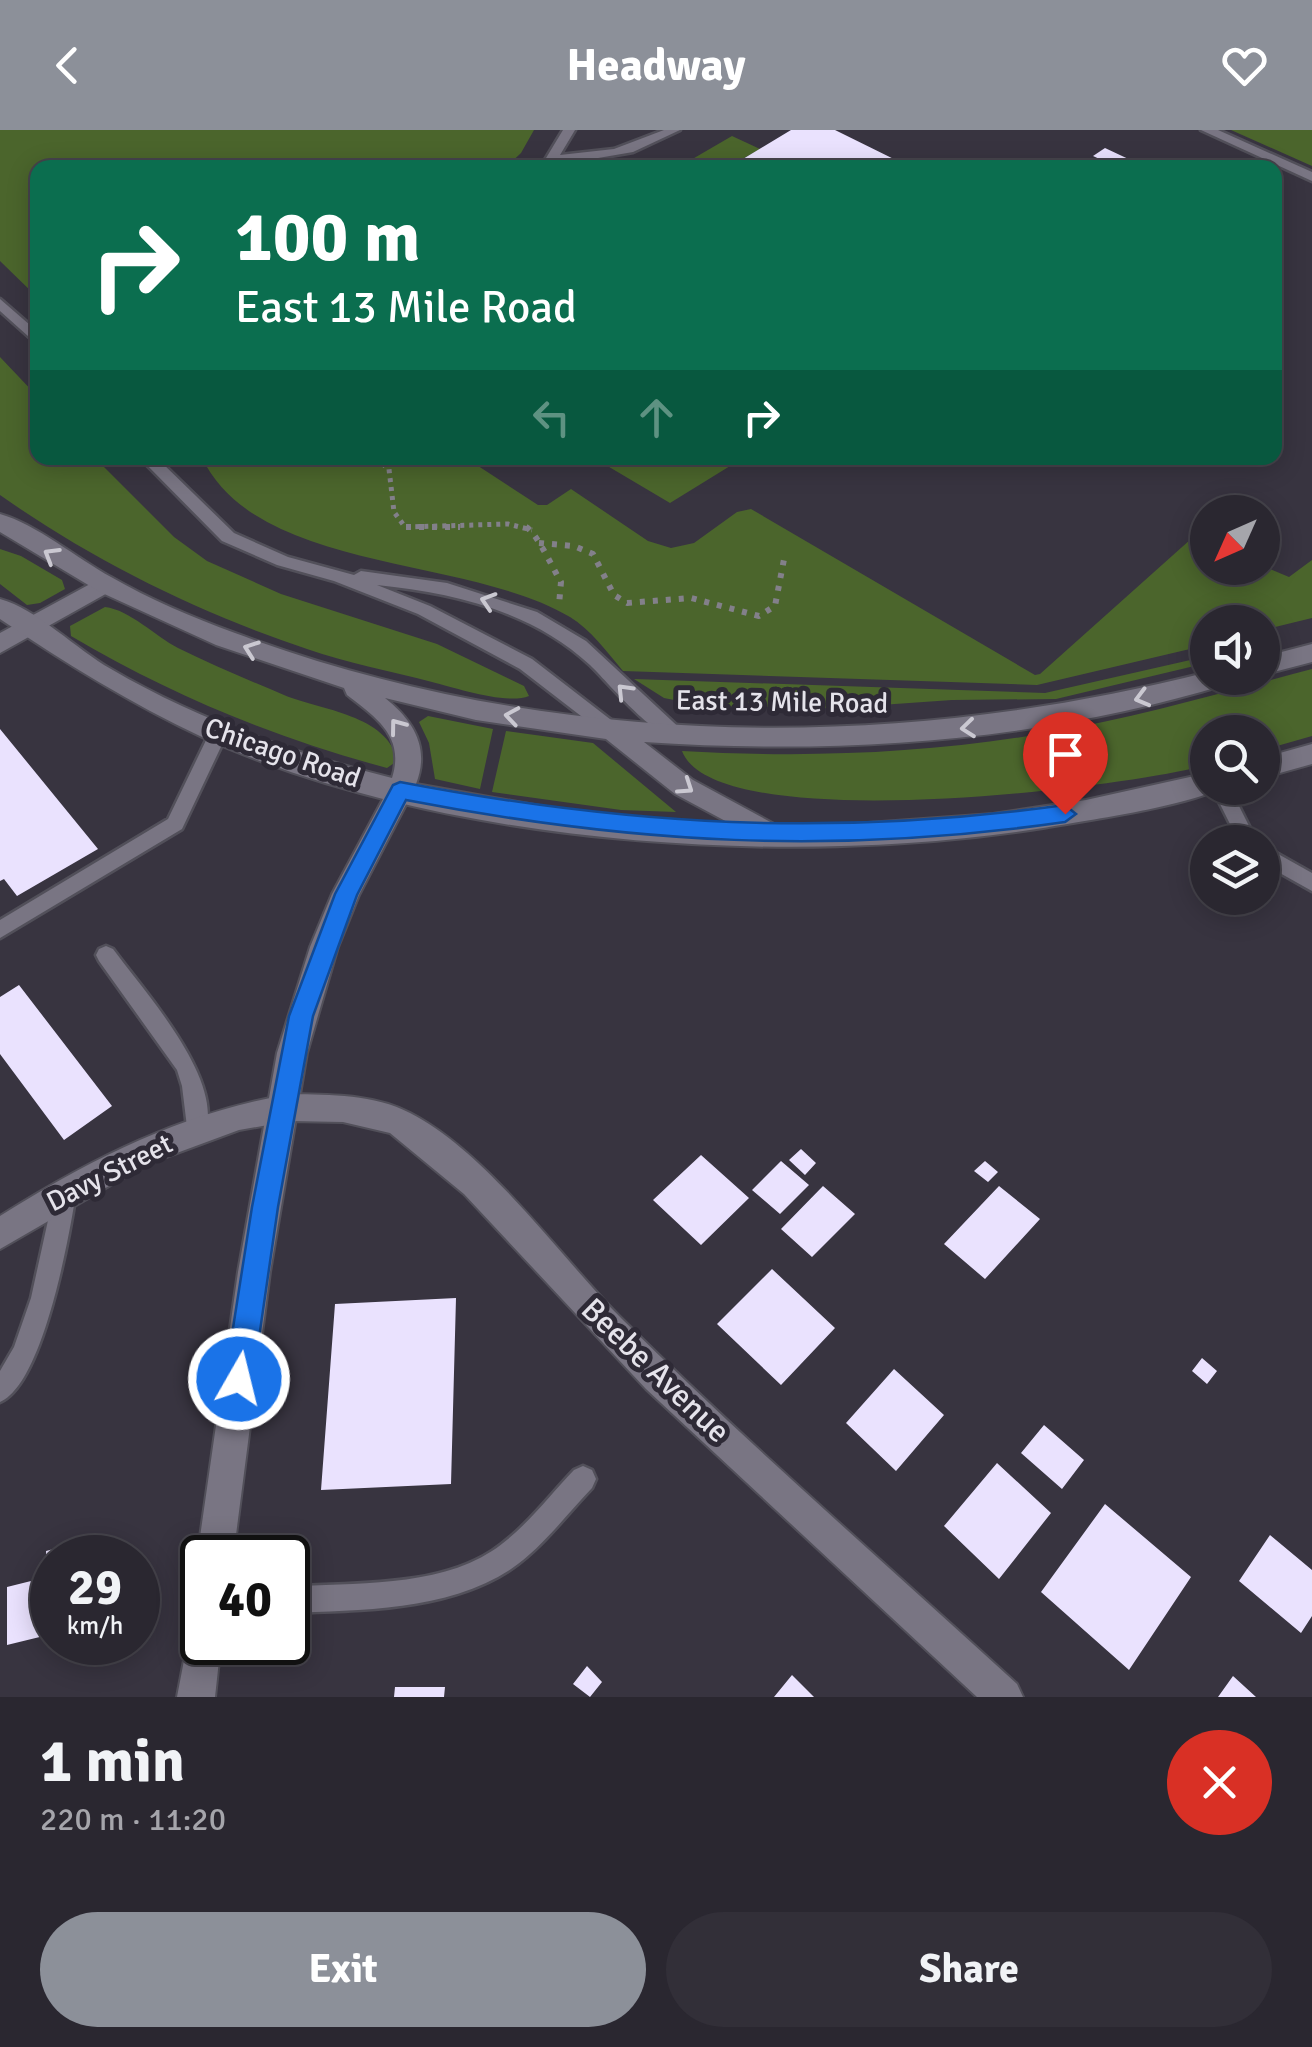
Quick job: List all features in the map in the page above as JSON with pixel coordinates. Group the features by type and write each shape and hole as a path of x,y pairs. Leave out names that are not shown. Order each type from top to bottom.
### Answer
{"main road":[{"path":"0,522 103,585 216,636 343,679 384,710 412,748 413,766 400,791 600,824 778,835 964,828 1092,809 1190,786"},
{"path":"0,644 103,585"},
{"name":"Chicago Road","path":"0,607 29,629 142,696 219,732 400,791 346,894 301,1016 254,1272 218,1535"},
{"path":"1280,661 1312,653"},
{"name":"East 13 Mile Road","path":"343,679 484,711 609,728 815,739 972,728 1125,702 1190,685"},
{"path":"609,728 684,787 722,810 778,835"},
{"path":"1280,763 1312,754"},
{"name":"Davy Street","path":"0,1233 118,1162 196,1128 282,1109"},
{"name":"Beebe Avenue","path":"282,1109 340,1109 396,1120 450,1160 610,1330 1004,1697"},
{"path":"196,1697 200,1665"}],"lane":[{"path":"550,160 568,130"},
{"path":"572,160 642,148 674,130"},
{"path":"1207,130 1274,160"},
{"path":"1282,164 1312,177"},
{"path":"0,303 30,333"},
{"path":"155,465 228,537 283,561 339,576 424,610 526,664 609,728"},
{"path":"339,576 393,580 489,599 576,643 640,707 677,734"},
{"path":"0,930 175,824 219,732"},
{"path":"1280,863 1312,883"},
{"path":"106,955 186,1066 193,1086 196,1128"},
{"path":"0,1390 17,1367 34,1322 58,1240 65,1193"},
{"path":"310,1598 401,1590 466,1578 501,1561 583,1480"}],"path":[{"path":"384,465 389,469 394,512 404,527 455,530 516,524 531,530 540,543 539,552 562,582 564,594 556,610 542,624"},
{"path":"540,543 568,545 593,554 612,594 622,601 686,597 758,616 775,606 786,554"}],"green space":[{"path":"0,130 534,130 514,160 30,160 30,290 0,261"},
{"path":"1231,130 1312,130 1312,166"},
{"path":"732,136 760,149 740,160 691,160"},
{"path":"0,357 30,389 30,465 102,465 174,537 207,561 281,594 437,644 524,686 529,696 495,697 467,691 338,659 267,635 147,583 0,495"},
{"path":"207,465 477,465 538,505 547,505 571,489 648,541 671,548 694,543 737,512 751,509 1035,675 1190,540 1190,585 1280,585 1280,573 1289,577 1312,560 1312,618 1280,626 1280,605 1190,605 1190,649 1037,685 623,671 577,622 527,597 368,558 316,543 269,523 230,496"},
{"path":"606,465 732,465 670,503"},
{"path":"0,549 21,556 62,580 65,589 40,603 27,605 0,584"},
{"path":"105,607 124,613 178,648 217,666 367,724 381,733 397,761 387,768 264,729 185,696 71,636 70,626"},
{"path":"1190,660 1190,667 1056,699 952,700 838,708 704,706 664,698 634,679 1045,693"},
{"path":"1312,669 1312,736 1280,745 1280,715 1190,715 1190,768 1097,784 928,799 842,800 767,793 711,778 682,751 773,754 956,746 1113,720 1214,695 1280,695 1280,677"},
{"path":"428,716 493,729 480,789 435,779 429,743 419,722"},
{"path":"506,731 593,743 676,812 621,810 492,792"}],"building":[{"path":"791,130 835,130 896,160 741,160"},
{"path":"1105,148 1131,160 1102,160 1093,156"},
{"path":"0,729 98,849 17,896 4,879 0,881"},
{"path":"19,985 112,1106 64,1140 0,1054 0,997"},
{"path":"801,1149 816,1163 805,1175 789,1160"},
{"path":"701,1155 749,1198 701,1245 653,1200"},
{"path":"781,1161 809,1185 780,1214 752,1190"},
{"path":"985,1161 998,1172 988,1182 974,1171"},
{"path":"823,1186 855,1214 812,1257 781,1229"},
{"path":"999,1186 1040,1219 985,1279 944,1244"},
{"path":"772,1269 835,1328 781,1385 717,1324"},
{"path":"456,1298 451,1484 321,1490 335,1304"},
{"path":"1202,1358 1217,1371 1207,1384 1192,1371"},
{"path":"894,1369 944,1415 896,1471 846,1423"},
{"path":"1044,1425 1084,1460 1062,1489 1021,1453"},
{"path":"997,1463 1051,1513 999,1579 944,1526"},
{"path":"1105,1504 1191,1577 1129,1670 1041,1592"},
{"path":"1270,1535 1312,1570 1312,1616 1301,1633 1239,1581"},
{"path":"30,1581 30,1639 7,1645 7,1587"},
{"path":"587,1666 602,1682 590,1697 573,1684"},
{"path":"792,1675 814,1697 774,1697"},
{"path":"1233,1676 1256,1697 1218,1697"},
{"path":"395,1687 445,1687 444,1697 394,1697"}],"route":[{"path":"239,1379 265,1207 301,1016 346,894 400,791 522,814 620,826 778,835 964,828 1065,814"}]}
